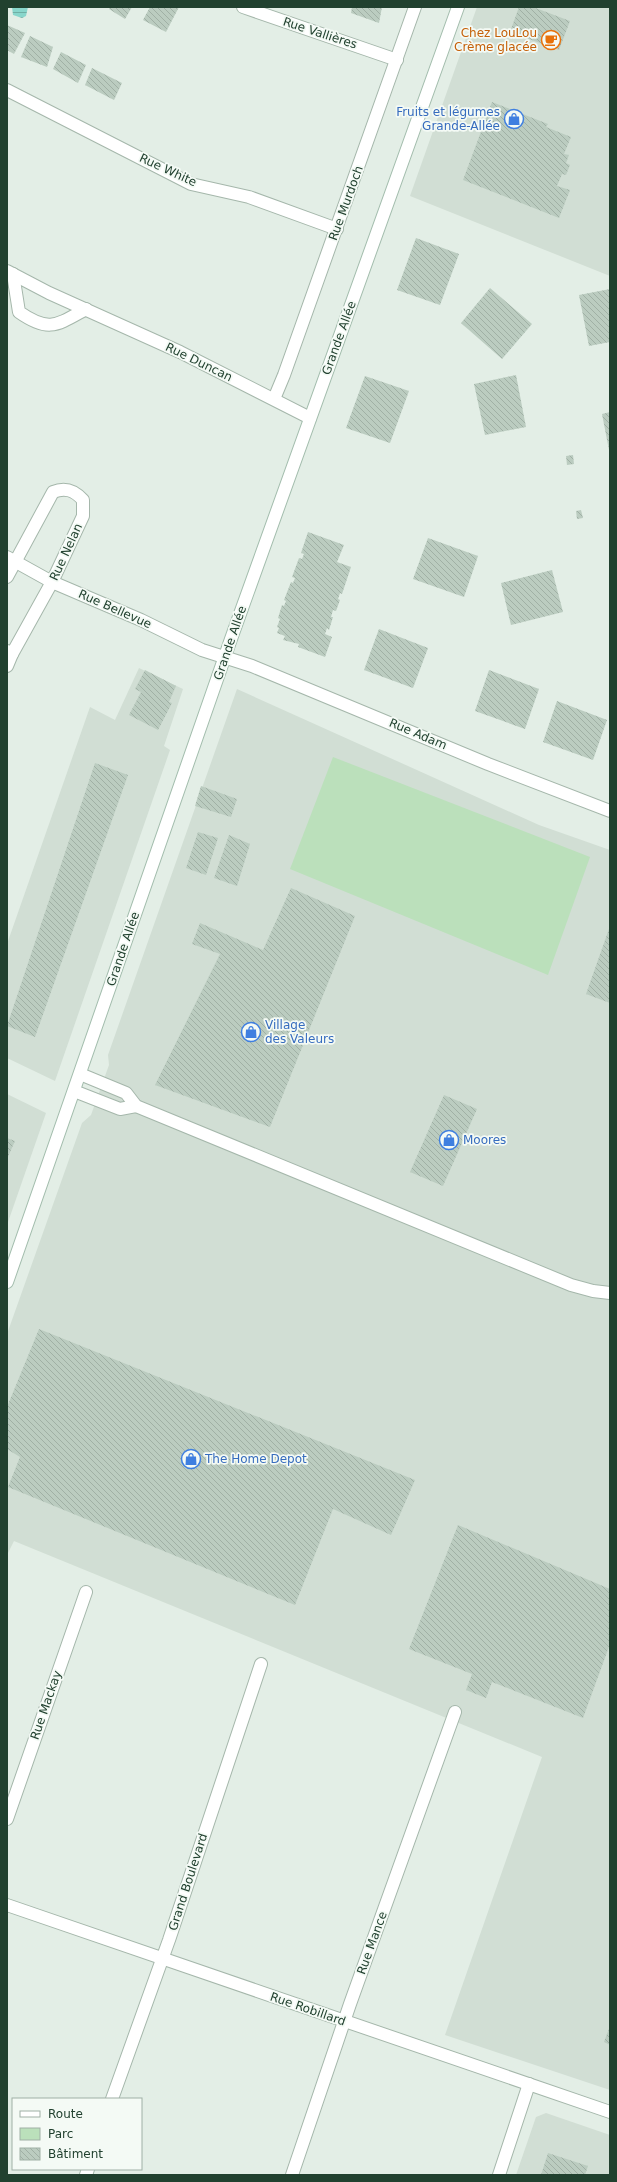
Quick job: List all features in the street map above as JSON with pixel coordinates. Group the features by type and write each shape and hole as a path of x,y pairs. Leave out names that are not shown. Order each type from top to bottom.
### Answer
{"street":[{"name":"Rue Vallières","path":"242,7 397,60"},
{"name":"Rue Murdoch","path":"274,399 337,229 415,7"},
{"name":"Grande Allée","path":"7,1282 225,658 458,7"},
{"name":"Rue White","path":"7,90 191,184 249,197 337,229"},
{"name":"Rue Duncan","path":"10,273 180,352 310,418"},
{"name":"Rue Duncan","path":"10,273 19,312 33,322 56,326 86,309"},
{"name":"Rue Nelan","path":"7,577 12,559 53,492 60,489 78,494 83,500 82,516 52,582 10,653 7,666"},
{"name":"Rue Bellevue","path":"12,559 52,582 141,620 202,650 225,658"},
{"name":"Rue Adam","path":"225,658 278,676 488,764 610,811"},
{"path":"80,1074 126,1093 136,1106 571,1285 593,1291 610,1293"},
{"path":"74,1091 120,1109 136,1106"},
{"name":"Rue Mackay","path":"7,1819 86,1592"},
{"name":"Grand Boulevard","path":"112,2098 162,1959 261,1664"},
{"name":"Rue Mance","path":"292,2175 344,2021 455,1712"},
{"name":"Rue Robillard","path":"7,1905 610,2112"},
{"path":"499,2175 530,2084"}],"shaded area":[{"path":"477,7 610,7 610,276 410,196"},
{"path":"139,668 183,689 164,746 170,750 55,1081 7,1058 7,944 90,707 115,720"},
{"path":"237,689 539,825 610,850 610,2090 445,2035 542,1757 14,1541 7,1555 7,1334 82,1123 91,1115 109,1065 108,1055"},
{"path":"7,1094 46,1113 7,1225"},
{"path":"546,2113 610,2135 610,2175 516,2175 536,2117"}],"green space":[{"path":"333,757 590,857 548,975 290,869"}],"water":[{"path":"12,7 28,7 26,16 22,18 13,15"}],"building":[{"path":"110,7 132,7 125,19 109,9"},
{"path":"150,7 179,7 166,32 143,20"},
{"path":"352,7 382,7 379,23 351,13"},
{"path":"519,7 533,7 570,21 559,50 510,32"},
{"path":"7,25 25,33 14,54 7,50"},
{"path":"30,36 53,47 47,67 21,57"},
{"path":"61,52 86,65 78,83 53,69"},
{"path":"92,68 122,83 114,100 85,85"},
{"path":"492,102 548,124 546,127 571,137 564,154 569,155 566,163 570,165 566,175 562,174 557,186 570,190 559,218 463,180"},
{"path":"416,238 459,254 440,305 397,290"},
{"path":"490,288 532,324 502,359 461,323"},
{"path":"610,289 610,342 589,346 579,295"},
{"path":"516,375 526,427 485,435 474,384"},
{"path":"365,376 409,391 390,443 346,428"},
{"path":"610,412 610,450 609,450 602,414"},
{"path":"573,455 574,464 567,465 566,456"},
{"path":"581,510 583,518 577,519 576,511"},
{"path":"308,532 344,545 337,562 351,567 342,594 340,593 338,599 340,600 336,611 333,610 331,617 333,617 329,630 327,628 325,634 332,637 325,657 298,647 299,644 283,640 285,636 277,633 279,628 277,627 280,619 278,618 282,605 284,606 286,601 284,600 291,582 293,583 295,578 292,577 299,558 302,559 304,554 301,553"},
{"path":"428,538 478,556 464,597 413,579"},
{"path":"552,570 563,612 511,625 501,583"},
{"path":"379,629 428,648 413,688 364,670"},
{"path":"145,670 176,686 169,702 172,703 158,730 129,715 141,692 135,689"},
{"path":"489,670 539,689 525,729 475,711"},
{"path":"557,701 607,720 593,760 543,742"},
{"path":"95,763 128,775 35,1037 7,1026"},
{"path":"201,786 237,799 231,817 195,806"},
{"path":"198,832 218,838 206,875 186,868"},
{"path":"229,835 250,844 237,886 214,878"},
{"path":"291,888 355,916 270,1127 155,1085 220,954 192,944 200,923 263,950"},
{"path":"610,926 610,1003 586,994"},
{"path":"444,1095 477,1109 443,1186 410,1172"},
{"path":"7,1138 15,1141 7,1159"},
{"path":"39,1329 415,1480 391,1535 333,1509 295,1605 8,1487 20,1457 7,1449 7,1407"},
{"path":"458,1525 610,1589 610,1644 583,1718 492,1682 486,1698 466,1690 472,1674 409,1649"},
{"path":"610,2026 610,2045 604,2042"},
{"path":"548,2153 588,2166 585,2175 541,2175"}],"place":[{"name":"Chez LouLou Crème glacée","path":"551,40"},
{"name":"Fruits et légumes Grande-Allée","path":"514,119"},
{"name":"Village des Valeurs","path":"251,1032"},
{"name":"Moores","path":"449,1140"},
{"name":"The Home Depot","path":"191,1459"}]}
